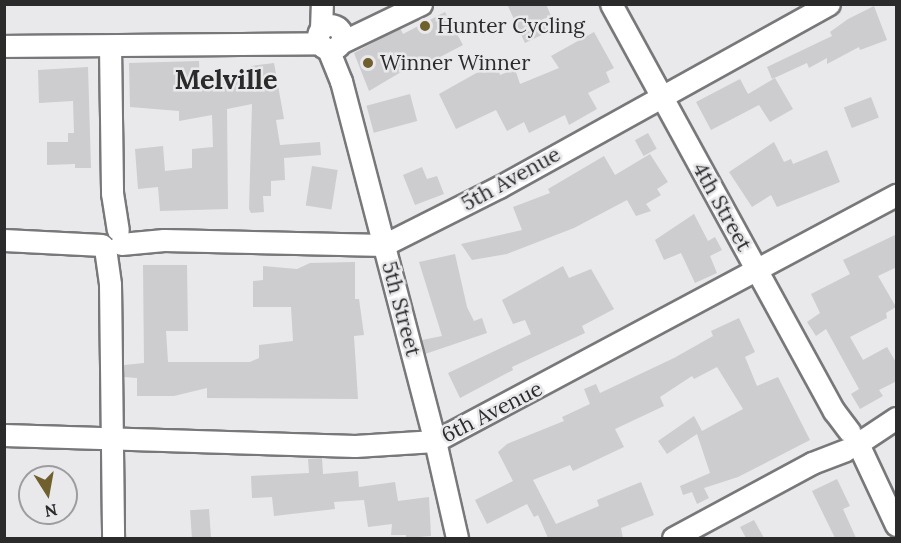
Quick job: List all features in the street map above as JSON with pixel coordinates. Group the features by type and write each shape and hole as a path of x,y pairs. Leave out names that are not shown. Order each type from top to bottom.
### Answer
{"street":[{"name":"5th Street","path":"323,4 435,441 457,538"},
{"path":"4,46 286,42 330,38 369,29 421,4"},
{"name":"4th Street","path":"610,4 897,525"},
{"name":"5th Avenue","path":"4,240 111,239 384,245 499,187 829,4"},
{"path":"110,46 112,538"},
{"name":"6th Avenue","path":"4,435 113,436 355,446 435,441 897,195"},
{"path":"673,538 890,422"}],"building":[{"path":"507,4 546,4 551,16 541,20 548,32 525,43"},
{"path":"874,6 887,40 860,50 859,47 827,64 827,58 809,68 807,63 772,79 767,67 832,36 830,32 848,19"},
{"path":"445,12 463,45 421,67 418,62 369,91 354,53 400,28 403,34"},
{"path":"594,32 614,68 606,72 610,82 588,93 597,109 569,125 565,115 529,133 524,122 507,131 496,110 456,129 439,94 496,62 500,75 515,69 520,84 559,68 551,56"},
{"path":"199,61 200,82 252,73 251,66 274,63 284,119 276,120 280,145 320,142 321,155 284,158 285,180 271,181 271,196 263,196 264,212 251,213 249,209 252,104 227,109 228,209 160,211 158,187 138,189 135,149 163,146 165,171 192,168 192,149 213,147 212,115 179,121 179,111 130,107 129,63"},
{"path":"88,67 91,168 75,168 75,164 47,165 47,142 68,142 68,133 74,133 73,101 39,103 38,70"},
{"path":"775,78 793,109 770,122 759,105 711,130 696,102 740,79 748,94"},
{"path":"410,94 417,121 374,133 367,106"},
{"path":"871,97 879,118 852,128 844,107"},
{"path":"648,133 657,149 644,156 635,140"},
{"path":"774,142 784,162 791,159 793,164 827,150 840,182 777,207 771,195 752,207 729,172"},
{"path":"650,154 668,182 657,189 661,195 646,204 651,211 636,216 627,200 574,228 507,254 472,260 461,244 522,230 513,207 550,193 548,189 604,156 615,175"},
{"path":"312,166 338,170 331,210 306,206"},
{"path":"422,167 427,179 437,176 444,194 415,205 403,175"},
{"path":"694,214 708,241 715,237 722,250 710,256 717,273 695,283 681,253 664,260 655,240"},
{"path":"897,234 897,267 878,276 896,307 886,313 887,318 850,337 863,360 887,347 897,364 897,381 879,390 883,396 860,409 851,394 859,389 826,329 816,336 807,322 820,313 811,294 850,274 843,260"},
{"path":"455,254 467,307 474,321 482,318 487,333 425,354 422,340 442,336 419,262"},
{"path":"355,262 355,299 359,299 364,335 354,336 358,399 207,398 207,388 174,396 137,396 137,378 124,377 124,365 144,363 143,265 187,265 188,331 166,331 168,362 250,362 259,358 259,345 293,341 291,307 253,307 253,281 263,280 263,266 297,269 310,263"},
{"path":"563,266 569,278 591,269 614,309 582,326 585,333 512,367 513,370 460,398 448,373 531,334 525,320 513,324 502,300"},
{"path":"739,318 755,352 745,357 757,386 778,377 810,440 738,477 704,488 709,498 697,504 692,492 683,495 680,486 710,473 697,434 667,454 658,441 694,416 702,431 743,409 717,367 694,379 692,376 660,397 664,406 615,429 624,447 573,471 570,465 533,480 556,524 599,506 597,500 641,482 654,515 621,528 623,538 548,538 538,515 534,517 527,504 487,524 475,500 513,481 498,452 507,444 564,421 562,417 590,404 584,389 596,384 600,393 674,358 713,336 711,331"},
{"path":"322,458 323,474 358,471 359,487 395,482 398,501 429,497 431,536 406,538 406,535 391,535 392,524 368,527 364,500 334,502 335,509 274,516 272,497 252,498 251,476 309,473 308,459"},
{"path":"837,479 850,506 843,509 856,538 835,538 812,491"},
{"path":"209,509 211,538 192,538 190,510"},
{"path":"754,520 764,538 746,538 740,527"}],"place":[{"name":"Hunter Cycling","path":"425,26"},
{"name":"Winner Winner","path":"368,63"}],"district":[{"name":"Melville","path":"226,80"}]}
